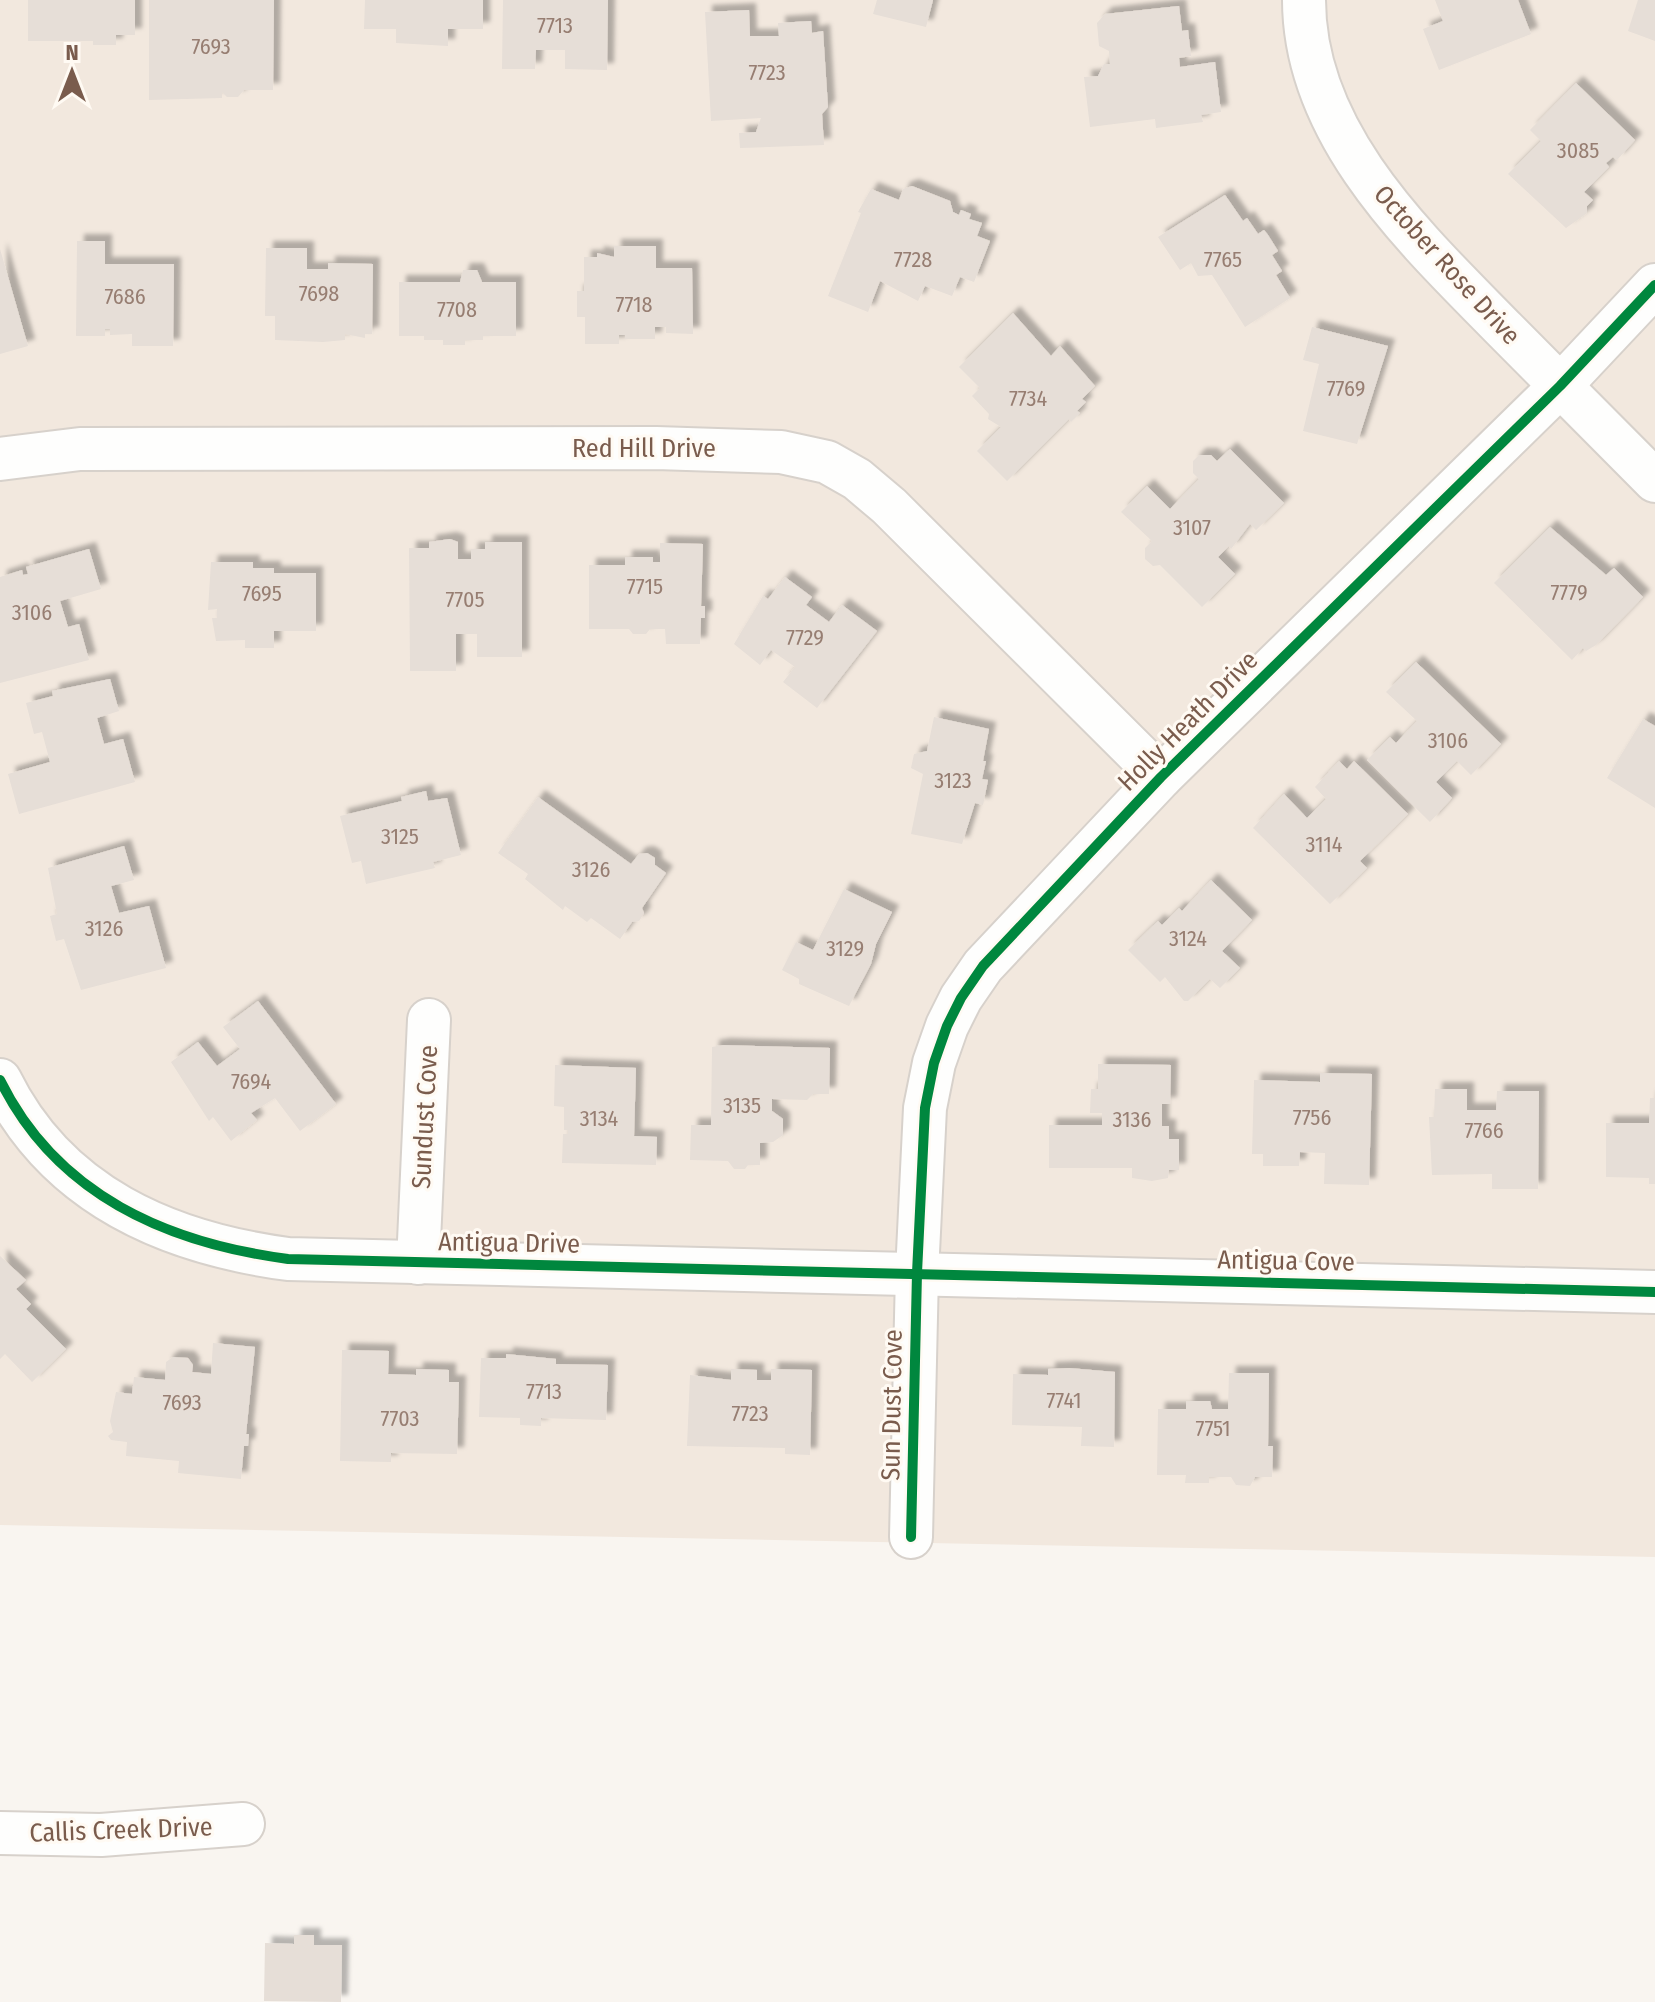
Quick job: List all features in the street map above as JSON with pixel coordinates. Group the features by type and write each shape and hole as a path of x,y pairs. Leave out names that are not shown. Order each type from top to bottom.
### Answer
{"street":[{"name":"October Rose Drive","path":"1304,0 1313,61 1330,112 1389,208 1655,481"},
{"name":"Holly Heath Drive","path":"917,1273 925,1108 934,1063 961,998 983,966 1161,777 1560,386 1655,285"},
{"name":"Red Hill Drive","path":"0,459 80,449 656,448 781,452 827,462 857,479 889,506 1161,777"},
{"name":"Sundust Cove","path":"418,1263 429,1020"},
{"name":"Antigua Drive","path":"0,1080 36,1135 110,1203 165,1231 229,1251 288,1259 917,1273"},
{"name":"Antigua Cove","path":"917,1273 1655,1292"},
{"name":"Sun Dust Cove","path":"911,1537 917,1273"},
{"name":"Callis Creek Drive","path":"0,1833 101,1835 243,1824"}],"shaded area":[{"path":"0,0 1655,0 1655,1557 0,1525"}],"building":[{"path":"28,0 135,0 135,35 116,35 116,45 93,45 93,41 28,41"},
{"path":"149,0 274,0 273,90 244,90 238,97 227,97 222,92 222,98 149,100"},
{"path":"365,0 483,0 483,29 448,29 448,46 396,43 396,29 364,29"},
{"path":"503,0 608,0 607,70 565,69 565,50 536,50 535,69 502,69"},
{"path":"877,0 933,0 926,27 873,14"},
{"path":"1435,0 1518,0 1531,34 1439,70 1423,29 1443,21"},
{"path":"1638,0 1655,0 1655,41 1628,31"},
{"path":"1179,6 1182,31 1188,30 1191,56 1179,58 1180,67 1215,62 1221,112 1201,115 1203,122 1156,128 1155,119 1090,127 1084,77 1098,76 1104,64 1110,64 1109,51 1099,46 1097,23 1105,14"},
{"path":"749,10 750,36 779,36 778,23 811,21 812,33 823,31 828,107 822,114 824,145 740,148 739,133 756,132 761,118 711,121 705,12"},
{"path":"1576,83 1635,140 1617,160 1613,157 1606,163 1609,167 1584,192 1593,200 1587,206 1587,213 1566,228 1508,174 1541,141 1530,130"},
{"path":"912,186 950,201 953,212 959,215 961,210 971,214 969,219 982,223 977,236 990,241 974,282 960,277 952,296 925,286 918,301 880,281 868,312 828,296 861,213 858,212 871,189 899,200 903,189"},
{"path":"1225,195 1243,221 1247,218 1258,234 1264,230 1268,235 1278,251 1272,255 1282,271 1276,275 1290,298 1245,327 1212,275 1198,276 1191,263 1180,270 1158,237"},
{"path":"77,241 105,241 105,264 174,264 173,346 132,346 132,334 110,335 110,329 105,329 105,336 76,336"},
{"path":"614,246 656,246 656,268 692,268 693,334 666,333 666,327 655,327 655,339 625,339 625,335 619,335 619,344 585,344 585,317 577,317 577,291 584,291 584,257 597,257 597,253 614,257"},
{"path":"266,248 307,248 307,269 328,269 328,263 373,264 372,334 365,334 365,338 345,334 345,340 323,342 275,340 275,316 265,316"},
{"path":"0,249 28,346 0,354"},
{"path":"463,270 477,270 482,282 516,282 516,336 483,336 483,340 465,340 465,345 443,345 443,340 424,340 424,336 399,336 399,282 460,282"},
{"path":"1013,313 1051,356 1060,346 1095,386 1082,399 1086,402 1077,411 1080,413 1071,422 1069,419 1007,481 977,451 1001,427 988,419 989,414 972,396 980,388 959,367"},
{"path":"1312,327 1388,346 1357,444 1303,431 1319,364 1303,360"},
{"path":"1230,449 1284,503 1256,530 1250,524 1231,549 1229,546 1218,557 1235,574 1202,607 1160,565 1153,566 1145,559 1145,548 1152,541 1121,512 1147,486 1170,509 1199,479 1193,473 1193,461 1199,455 1211,455 1217,461"},
{"path":"1550,527 1606,575 1614,568 1643,597 1596,645 1586,651 1583,648 1572,660 1494,583"},
{"path":"450,539 458,542 458,559 471,559 471,549 485,549 485,542 522,542 522,657 477,657 477,634 456,634 456,671 410,671 409,548 429,548 429,542"},
{"path":"660,543 703,544 701,606 705,606 705,618 701,618 700,644 666,644 665,629 633,634 629,629 589,629 589,565 625,565 625,557 653,557 653,562 660,562"},
{"path":"89,549 101,589 60,601 68,627 79,624 89,660 0,683 0,577 22,570 23,575 28,574 26,567"},
{"path":"211,562 253,562 253,568 274,568 274,573 316,573 316,631 274,631 274,648 245,648 245,640 216,641 212,618 217,618 217,609 208,610"},
{"path":"785,577 812,597 806,605 829,622 842,605 877,631 817,708 783,682 795,667 771,650 760,665 734,644 763,596 768,599"},
{"path":"1416,662 1501,744 1471,775 1457,761 1436,782 1452,798 1430,822 1367,760 1390,737 1396,743 1417,721 1386,692"},
{"path":"110,679 119,711 97,718 104,744 123,739 135,782 19,814 8,774 50,762 42,732 34,734 26,703 53,696 52,691"},
{"path":"934,717 989,729 983,761 986,761 982,779 988,780 983,805 975,803 962,844 911,834 923,774 911,768 914,754 927,751"},
{"path":"1643,719 1655,726 1655,808 1607,778"},
{"path":"1339,761 1347,769 1354,761 1408,814 1360,861 1367,868 1330,904 1253,828 1284,794 1307,818 1326,799 1315,787"},
{"path":"426,791 428,801 447,798 461,855 433,862 435,868 366,884 361,861 352,863 340,816 402,801 401,797"},
{"path":"538,797 631,864 639,854 647,853 655,858 655,865 666,873 642,908 644,913 639,921 632,922 620,939 591,918 587,922 565,906 563,910 525,879 528,874 498,853"},
{"path":"124,846 134,880 111,886 119,913 149,906 166,968 81,990 64,939 56,941 50,916 57,914 48,868"},
{"path":"1211,880 1252,920 1222,951 1240,968 1220,988 1210,979 1188,1001 1184,1001 1165,977 1160,982 1128,950 1158,921 1162,925 1179,908 1182,911"},
{"path":"844,889 892,912 876,944 871,964 849,1006 799,984 799,979 782,970 796,942 813,950"},
{"path":"258,1001 336,1104 300,1131 275,1098 251,1113 257,1120 231,1141 213,1117 209,1121 171,1062 198,1042 217,1066 240,1049 223,1027"},
{"path":"712,1047 830,1048 829,1094 813,1094 807,1100 772,1099 772,1111 783,1119 783,1135 773,1142 760,1143 760,1165 748,1165 745,1169 734,1169 728,1161 690,1160 691,1125 711,1125"},
{"path":"1098,1064 1171,1065 1170,1104 1162,1104 1162,1126 1169,1126 1169,1139 1179,1139 1179,1170 1169,1170 1168,1178 1152,1181 1132,1178 1132,1168 1049,1168 1049,1125 1102,1125 1102,1113 1090,1113 1091,1089 1098,1089"},
{"path":"555,1065 636,1068 634,1136 657,1137 656,1165 562,1163 563,1134 568,1134 568,1130 564,1130 564,1107 554,1106"},
{"path":"1320,1073 1372,1074 1369,1185 1324,1184 1325,1153 1300,1152 1299,1166 1263,1166 1263,1154 1252,1154 1254,1080 1320,1082"},
{"path":"1435,1089 1467,1089 1467,1110 1496,1110 1497,1091 1539,1091 1538,1189 1492,1189 1492,1174 1432,1175 1429,1117 1434,1117"},
{"path":"1650,1098 1655,1098 1655,1184 1649,1184 1649,1178 1606,1177 1606,1123 1649,1123"},
{"path":"0,1256 26,1280 16,1289 31,1304 26,1309 66,1349 32,1382 5,1354 0,1359"},
{"path":"213,1343 255,1347 246,1434 249,1434 248,1446 244,1446 241,1479 178,1473 179,1461 126,1456 127,1442 111,1440 108,1436 113,1432 110,1421 116,1392 132,1394 134,1377 165,1380 166,1362 173,1357 188,1358 193,1365 192,1372 211,1374"},
{"path":"342,1350 389,1351 388,1374 416,1375 416,1369 449,1370 449,1382 459,1382 457,1454 391,1453 391,1462 340,1461"},
{"path":"506,1354 556,1359 556,1364 608,1365 606,1420 541,1418 541,1426 520,1425 520,1418 479,1417 481,1358 506,1358"},
{"path":"731,1369 757,1370 757,1380 771,1380 771,1369 812,1370 810,1455 785,1454 785,1448 687,1446 690,1375 731,1380"},
{"path":"1048,1369 1115,1372 1114,1447 1081,1446 1082,1427 1012,1425 1013,1374 1048,1375"},
{"path":"1229,1373 1269,1373 1268,1446 1273,1446 1272,1477 1255,1477 1250,1486 1236,1485 1231,1477 1209,1477 1209,1483 1185,1483 1186,1475 1157,1475 1158,1409 1186,1409 1186,1401 1210,1401 1212,1409 1228,1409"},
{"path":"294,1935 314,1935 314,1945 342,1945 341,2002 264,2001 265,1943 294,1944"}],"cycle path":[{"path":"911,1537 917,1273 925,1108 934,1063 961,998 983,966 1161,777 1560,386 1655,285"},
{"path":"0,1080 24,1120 52,1155 120,1207 200,1241 288,1259 1655,1292"}]}
